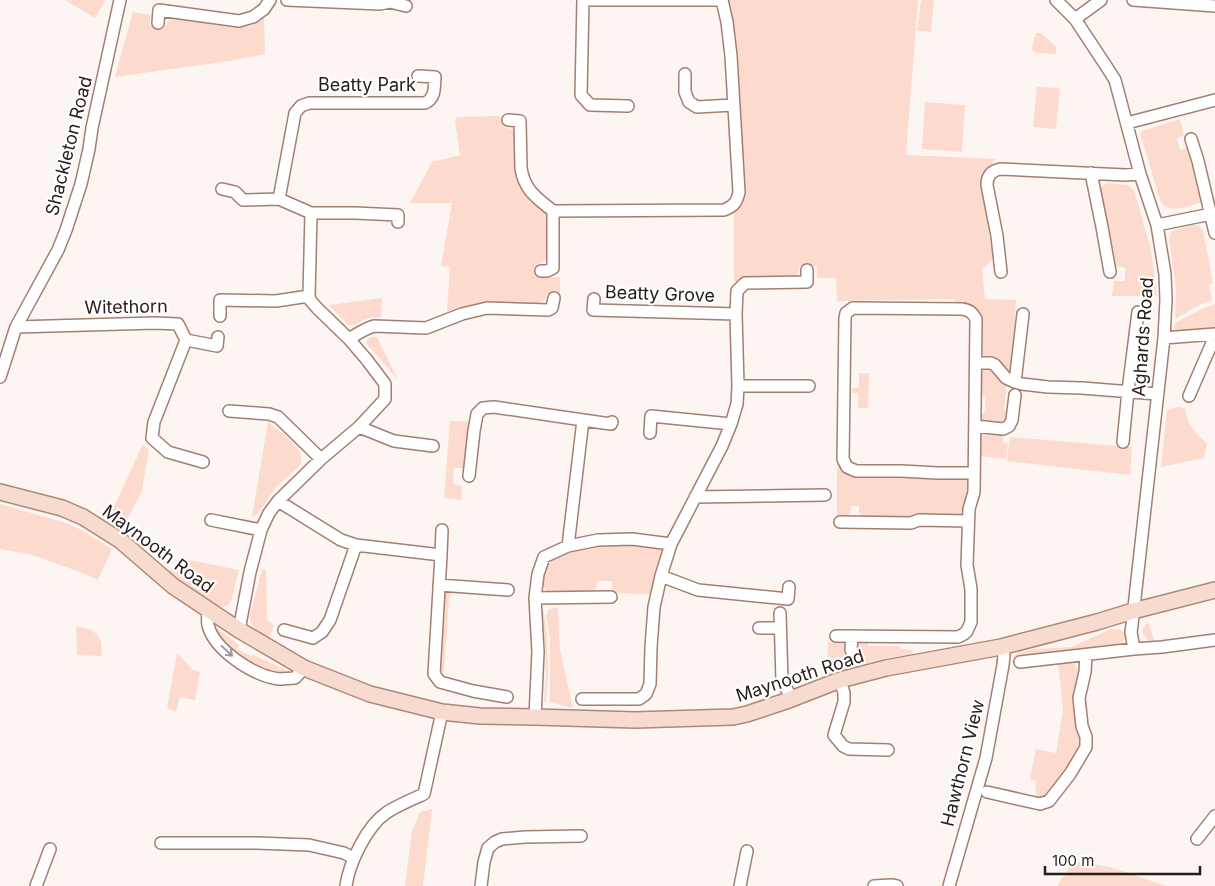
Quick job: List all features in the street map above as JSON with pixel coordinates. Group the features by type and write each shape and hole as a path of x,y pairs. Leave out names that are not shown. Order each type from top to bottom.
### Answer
{"main road":[{"name":"Maynooth Road","path":"0,492 62,508 83,517 121,541 173,586 239,630 304,668 370,694 442,712 480,716 635,720 733,717 792,699 840,680 886,668 1001,647 1215,590"}],"street":[{"name":"Shackleton Road","path":"0,377 16,327 59,249 74,208 89,149 120,0"},
{"path":"158,23 159,10 239,21 253,17 264,9 270,0"},
{"path":"287,0 380,4 390,1 406,6"},
{"path":"583,0 580,95 590,105 628,106"},
{"path":"508,120 520,121 521,168 526,184 532,194 553,211 724,210 734,205 739,192 731,56 722,0 588,0"},
{"name":"Aghards Road","path":"1056,0 1075,19 1115,80 1140,174 1157,226 1165,274 1164,338 1131,632 1134,649"},
{"path":"1075,19 1101,0"},
{"path":"1133,0 1215,6"},
{"path":"685,74 685,92 689,102 697,107 733,105"},
{"name":"Beatty Park","path":"279,199 295,113 301,106 309,103 425,103 429,101 433,94 435,77 418,76"},
{"path":"1127,123 1215,100"},
{"path":"1191,139 1215,233"},
{"path":"1001,272 997,236 987,185 988,178 995,170 1140,174"},
{"path":"1091,173 1110,272"},
{"path":"222,189 235,192 243,200 279,199 311,213 398,215 398,222"},
{"path":"540,271 547,271 553,268 553,211"},
{"path":"239,630 250,572 261,530 269,513 278,501 321,459 359,427 385,399 385,384 368,360 310,300 311,213"},
{"path":"1157,226 1211,214"},
{"name":"Beatty Grove","path":"582,699 639,699 646,694 650,684 654,607 660,576 671,544 712,468 737,404 737,291 745,283 806,282 807,270"},
{"path":"220,316 220,300 276,301 309,296"},
{"path":"349,339 364,329 374,326 426,328 462,314 487,308 548,310 552,308 554,298"},
{"name":"Beatty Grove","path":"594,299 593,310 736,314"},
{"path":"836,636 958,637 967,631 971,622 971,588 967,565 969,509 974,492 976,318 968,310 853,308 846,314 845,318 843,459 847,467 856,472 974,473"},
{"path":"1123,442 1138,312"},
{"path":"1015,382 1023,314"},
{"name":"Witethorn","path":"16,327 178,324 186,340"},
{"path":"1164,338 1215,335 1189,396"},
{"path":"203,462 168,452 152,438 154,422 186,340 217,346 218,337"},
{"path":"976,363 991,363 1006,378 1015,382 1048,387 1158,394"},
{"path":"738,386 809,386"},
{"path":"975,426 1003,429 1009,426 1011,424 1015,395"},
{"path":"469,476 477,414 483,408 494,407 611,424 612,422"},
{"path":"229,411 269,414 278,418 321,459"},
{"path":"650,433 650,416 730,424"},
{"path":"568,546 584,420"},
{"path":"359,427 394,441 433,446"},
{"path":"695,497 825,496"},
{"path":"278,501 341,540 356,545 441,555"},
{"path":"840,522 854,517 911,523 919,520 968,521"},
{"path":"211,520 261,530"},
{"path":"442,530 434,674 440,682 473,691 507,697"},
{"path":"535,717 538,652 534,598 538,574 544,557 568,546 598,540 632,539 671,544"},
{"path":"284,630 313,638 322,632 330,620 356,545"},
{"path":"660,576 698,590 788,598 789,587"},
{"path":"439,585 508,590"},
{"path":"534,598 611,597"},
{"name":"Maynooth Road","path":"208,609 207,624 214,638 226,652 238,661 257,672 280,679 295,678 304,668"},
{"path":"780,613 782,681 792,699"},
{"path":"759,628 780,628"},
{"path":"851,650 852,636"},
{"path":"1020,662 1215,640"},
{"name":"Hawthorn View","path":"949,886 986,758 1003,665 1004,655 1001,647"},
{"path":"987,792 1040,804 1049,800 1070,774 1086,746 1078,698 1085,672 1086,655"},
{"path":"840,680 844,693 844,702 834,735 842,746 849,748 888,750"},
{"path":"346,886 353,858 370,829 385,813 424,794 442,712"},
{"path":"1197,839 1215,816"},
{"path":"482,886 484,862 488,848 495,842 502,839 525,837 581,836"},
{"path":"161,843 309,845 353,858"},
{"path":"36,886 50,849"},
{"path":"740,886 747,851"},
{"path":"874,886 897,886"}],"shaded area":[{"path":"65,0 102,0 105,1 95,18"},
{"path":"728,0 918,0 906,155 995,159 981,185 993,258 982,270 985,299 1016,300 1015,321 1017,322 1011,372 999,361 985,356 980,351 977,311 968,305 956,304 954,299 837,301 836,278 817,278 817,266 799,266 798,274 793,277 746,278 736,287 734,279 734,212 741,203 744,186 741,104 735,52 734,23"},
{"path":"921,0 934,0 931,32 917,31"},
{"path":"133,12 150,15 150,26 166,26 168,21 173,18 236,28 252,26 264,18 265,54 115,77"},
{"path":"1036,33 1041,33 1056,47 1055,54 1033,51"},
{"path":"1037,87 1060,88 1056,129 1033,127"},
{"path":"925,102 965,105 962,152 922,149"},
{"path":"499,116 504,127 515,130 530,198 547,214 548,255 544,261 537,265 537,277 560,277 560,294 547,294 545,300 537,304 489,303 447,311 450,267 441,266 452,203 410,203 432,162 460,155 455,121 457,117"},
{"path":"1180,119 1184,135 1177,138 1180,150 1187,148 1192,152 1203,199 1201,202 1191,206 1173,209 1168,208 1160,200 1140,133"},
{"path":"1107,183 1128,185 1134,190 1151,250 1157,296 1112,296 1114,281 1125,281 1125,268 1115,265 1100,191 1103,185"},
{"path":"1198,225 1203,230 1213,283 1209,284 1212,300 1175,319 1176,289 1169,238 1172,231"},
{"path":"382,298 381,317 368,318 351,326 329,305"},
{"path":"1215,304 1215,327 1180,333 1174,330 1175,323"},
{"path":"371,337 377,337 398,380 366,343"},
{"path":"987,368 1007,382 1004,410 1008,412 1008,419 1003,424 980,421 979,415 984,413 986,397 980,394 981,372"},
{"path":"859,373 869,373 868,408 858,408 858,393 852,393 852,388 859,388"},
{"path":"1178,407 1185,408 1192,428 1207,443 1204,458 1161,467 1167,410"},
{"path":"450,421 469,422 465,468 454,468 453,484 462,486 461,500 444,498"},
{"path":"268,422 292,442 301,454 302,460 299,466 276,487 261,510 252,517"},
{"path":"980,434 1003,435 1003,442 1008,443 1006,459 978,456"},
{"path":"1010,437 1132,447 1130,475 1007,461"},
{"path":"143,444 149,449 142,491 123,527 112,511"},
{"path":"837,463 845,472 859,477 875,475 967,478 969,480 969,494 967,504 960,516 863,518 859,513 859,506 851,506 850,513 846,517 837,518"},
{"path":"0,504 63,522 82,530 112,549 98,580 29,554 0,549"},
{"path":"644,543 656,546 661,550 662,556 656,571 651,594 612,593 612,581 598,581 593,591 549,593 543,586 542,579 546,566 566,554 607,546"},
{"path":"179,558 239,570 230,603 225,606 218,606 169,572"},
{"path":"262,569 266,570 267,619 274,626 269,637 255,629 250,620"},
{"path":"449,590 460,592 451,594 449,598 444,672 439,672 444,594"},
{"path":"558,607 560,650 573,708 549,702 550,639 546,616 548,610"},
{"path":"542,610 544,611 547,636 548,674 546,702 544,701 546,675"},
{"path":"1148,622 1155,642 1148,640 1142,632"},
{"path":"213,626 239,645 237,649 290,672 278,674 249,663 231,650 217,634"},
{"path":"76,627 95,632 100,638 102,656 77,655"},
{"path":"1111,629 1117,629 1125,633 1123,643 1073,652 1034,654 1015,660 1014,656 1018,653 1035,649 1071,647"},
{"path":"860,641 868,641 868,646 900,646 900,649 912,650 913,654 875,660 827,677 828,642 842,642 846,646 847,654 854,653 855,647"},
{"path":"177,653 193,670 200,672 195,700 180,697 176,712 167,708"},
{"path":"1073,662 1079,674 1075,693 1082,742 1078,754 1049,794 1041,799 1037,797 1035,789 1037,781 1030,779 1036,749 1056,753 1063,710 1058,663"},
{"path":"432,809 423,886 405,886 412,831 420,812"},
{"path":"1075,861 1110,867 1166,886 1057,886"}]}
